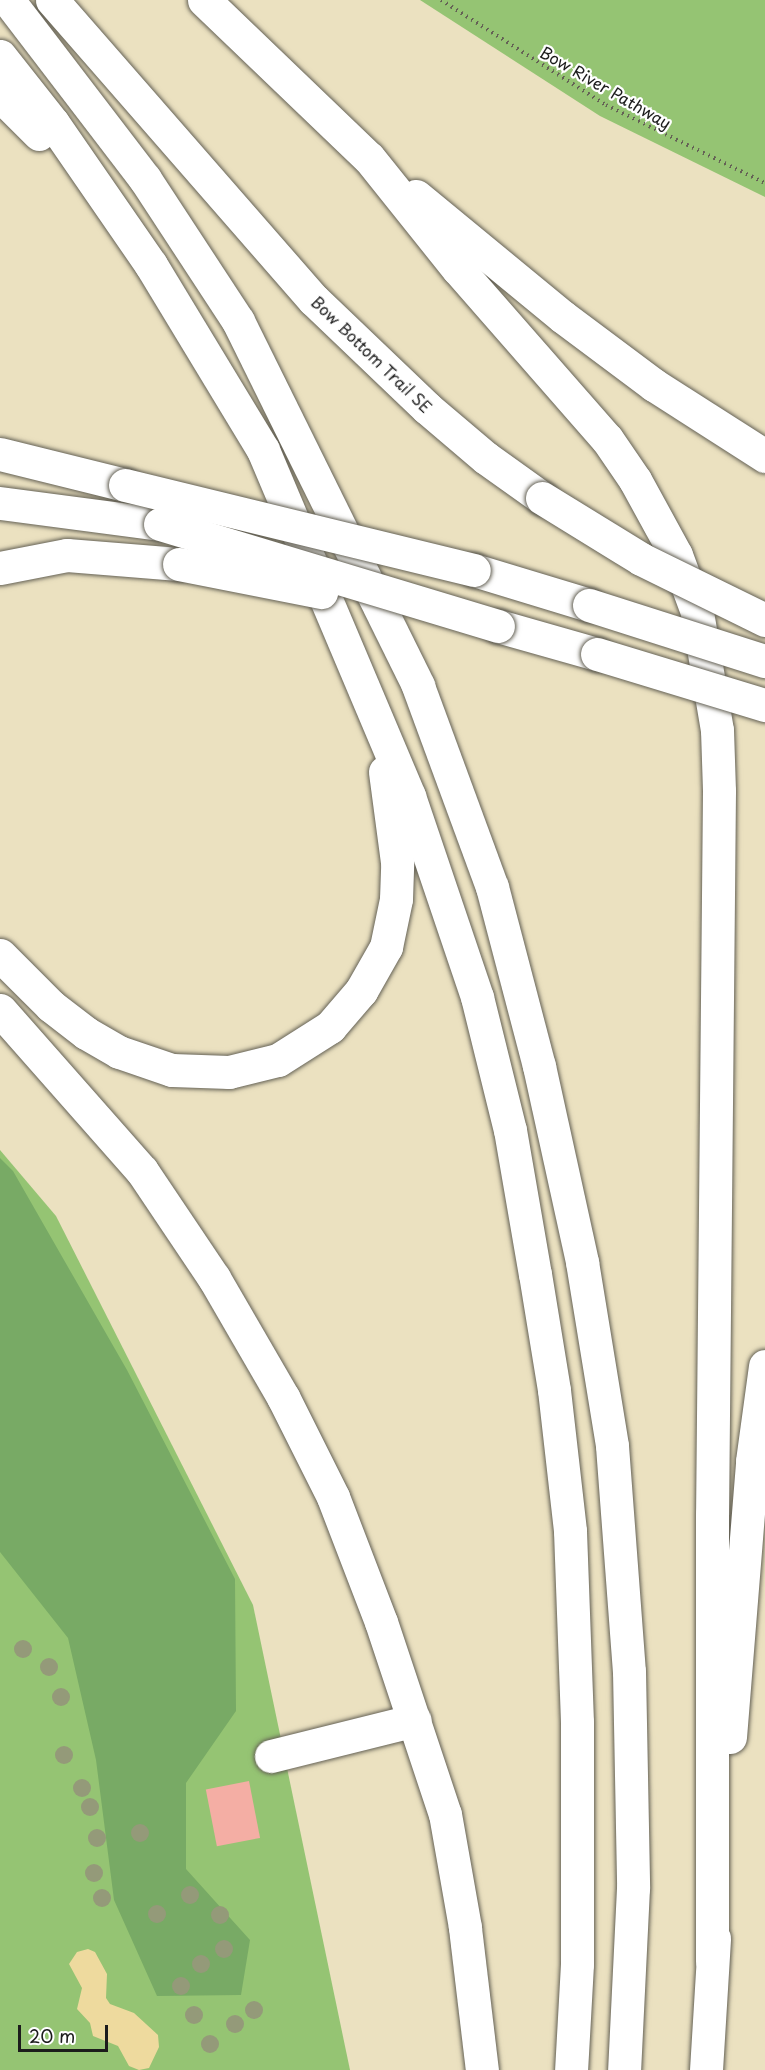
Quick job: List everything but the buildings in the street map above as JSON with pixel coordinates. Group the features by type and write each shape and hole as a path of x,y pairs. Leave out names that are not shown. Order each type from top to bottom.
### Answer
{"main road":[{"path":"8,0 145,179 238,321 418,686 492,887 539,1066 582,1262 612,1446 628,1671 633,1876 624,2070"},
{"name":"Bow Bottom Trail SE","path":"52,0 315,300 427,408 486,458 542,498 641,559 765,620"},
{"path":"204,0 369,158 636,372 728,435 765,456"},
{"path":"0,56 53,123 100,196 151,265 264,450 308,549 378,726 413,807 477,997 510,1130 554,1390 570,1531 577,1722 577,1964 571,2070"},
{"path":"0,95 100,196"},
{"path":"369,158 458,269 607,439 635,480 676,555 697,612 717,730 719,791 711,1514 712,1961"},
{"path":"0,454 474,570 765,662"},
{"path":"0,503 160,524 765,705"},
{"path":"0,568 68,555 179,564 498,626"},
{"path":"0,955 51,1006 86,1033 119,1052 172,1070 229,1072 278,1060 330,1027 361,991 386,946 396,899 397,862 378,726"},
{"path":"0,1010 142,1172 214,1278 283,1396 333,1497 415,1720 445,1814 465,1928 482,2070"},
{"path":"706,2070 712,1961 752,1461 765,1366"},
{"path":"271,1756 415,1720"}],"path":[{"name":"Bow River Pathway","path":"441,0 606,105 765,183"}],"green space":[{"path":"420,0 765,0 765,197 600,116"},
{"path":"0,1150 56,1216 253,1605 350,2070 0,2070"},
{"path":"0,1158 13,1171 127,1370 235,1579 236,1711 186,1783 186,1869 250,1940 241,1995 157,1996 114,1900 96,1760 68,1638 0,1552"}],"sand":[{"path":"88,1949 95,1952 107,1974 106,1998 110,2004 134,2013 158,2035 159,2047 149,2068 139,2070 129,2066 118,2046 93,2036 90,2023 77,2009 82,1988 69,1964 77,1952"}]}
